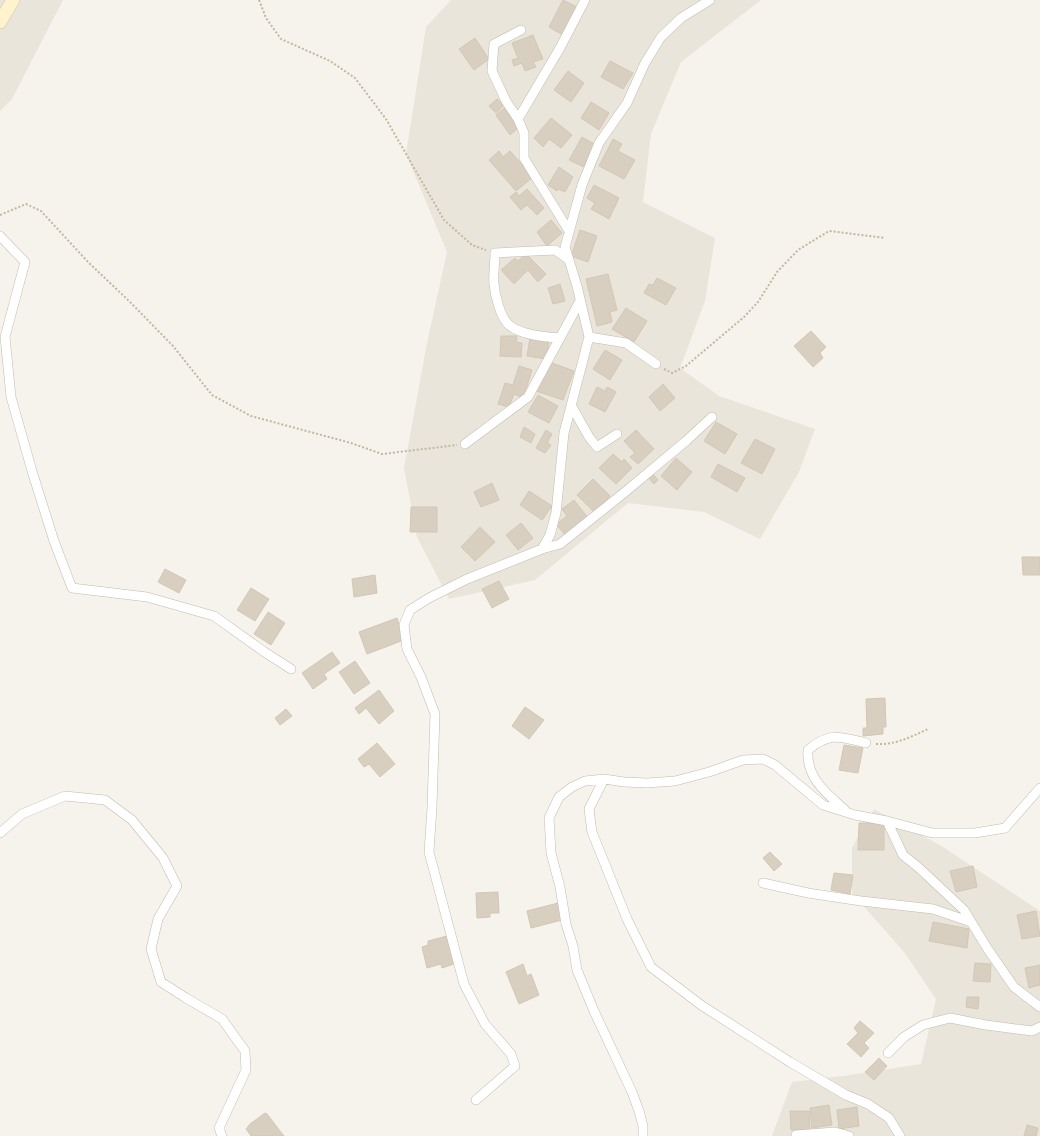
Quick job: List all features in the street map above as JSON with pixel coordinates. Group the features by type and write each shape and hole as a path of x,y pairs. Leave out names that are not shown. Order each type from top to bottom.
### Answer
{"street":[{"path":"0,22 13,0"},
{"path":"518,119 560,48 585,0"},
{"path":"542,549 550,535 556,513 564,433 589,337 565,247 582,185 599,143 627,103 645,63 661,36 680,18 710,0"},
{"path":"521,30 494,44 492,71 506,101 518,119 524,133 524,158 569,231"},
{"path":"0,236 25,262 5,337 11,397 54,541 72,588 147,597 214,616 291,669"},
{"path":"560,338 544,337 519,331 508,325 502,317 494,283 495,253 555,250 568,259"},
{"path":"465,444 528,397 580,301"},
{"path":"589,337 626,343 656,364"},
{"path":"571,405 589,437 597,447 617,434"},
{"path":"476,1100 515,1066 511,1054 485,1024 464,984 429,852 435,714 421,677 407,649 404,625 410,610 429,598 467,579 542,549 560,544 625,492 686,441 712,417"},
{"path":"848,812 826,793 814,778 807,761 808,750 818,742 834,736 866,743"},
{"path":"643,1136 639,1110 632,1092 594,1011 577,970 560,887 551,853 549,818 559,798 572,787 585,781 604,779 647,783 675,781 709,772 743,760 763,759 775,764 823,805 932,833 975,833 1006,828 1040,788"},
{"path":"604,779 589,809 592,832 627,919 651,967 701,1005 790,1062 846,1095 868,1104 890,1118 900,1136"},
{"path":"0,833 22,814 65,796 105,800 132,820 163,858 177,886 158,919 151,949 161,982 222,1019 245,1051 246,1070 219,1128 222,1136"},
{"path":"887,821 903,855 964,910 1014,987 1040,1007"},
{"path":"763,883 808,893 861,901 933,909 971,922"},
{"path":"888,1053 904,1037 923,1025 950,1018 986,1025 1032,1031 1040,1027"},
{"path":"796,1135 836,1132 849,1136"}],"path":[{"path":"259,0 266,18 281,39 330,61 355,78 386,119 444,220 472,245 495,253"},
{"path":"0,215 26,204 41,211 88,262 129,301 172,346 212,395 251,416 351,442 382,454 465,444"},
{"path":"656,364 672,373 686,366 744,317 758,302 777,272 798,250 829,231 885,238"},
{"path":"866,743 886,745 906,740 928,729"}],"shaded area":[{"path":"0,0 63,0 12,99 0,111"},
{"path":"451,0 761,0 681,62 651,134 643,202 715,238 705,301 680,368 719,396 815,429 799,472 760,539 704,512 628,503 535,580 449,599 417,537 404,468 427,343 447,252 406,154 426,27"},
{"path":"874,809 943,847 1040,911 1040,1136 772,1136 792,1082 921,1064 936,999 904,952 852,893 852,848"}],"building":[{"path":"563,0 579,8 565,36 549,27"},
{"path":"533,35 543,59 533,62 536,67 525,71 522,63 514,66 512,60 518,58 512,43"},
{"path":"475,38 489,59 474,70 459,49"},
{"path":"610,61 633,73 623,89 601,77"},
{"path":"568,71 584,83 571,102 554,90"},
{"path":"497,99 504,105 496,113 489,106"},
{"path":"591,102 609,113 599,130 581,118"},
{"path":"504,108 518,128 510,135 496,115"},
{"path":"551,118 572,135 561,148 549,139 543,147 534,138"},
{"path":"582,137 596,145 584,167 569,160"},
{"path":"613,139 622,144 618,151 635,160 624,179 599,166"},
{"path":"499,151 503,157 510,151 533,177 516,191 489,160"},
{"path":"559,167 573,177 565,192 558,189 557,191 548,185"},
{"path":"594,185 619,198 609,219 591,209 595,203 587,198"},
{"path":"527,189 544,208 537,215 527,205 521,210 510,197 516,192 519,196"},
{"path":"551,220 562,233 547,246 537,232"},
{"path":"580,230 597,236 588,262 571,256"},
{"path":"526,254 546,274 538,282 528,270 514,284 501,270 515,258 518,261"},
{"path":"608,274 617,310 610,312 612,322 597,326 586,279"},
{"path":"657,278 676,288 666,305 644,293 649,284 653,285"},
{"path":"560,284 565,301 553,304 548,288"},
{"path":"626,308 647,321 634,342 612,329"},
{"path":"811,331 826,347 820,353 823,358 813,367 794,346"},
{"path":"501,336 517,336 516,342 522,343 521,357 500,356"},
{"path":"530,338 549,341 546,359 527,356"},
{"path":"605,350 622,360 610,380 593,369"},
{"path":"549,362 574,371 563,400 536,391 540,379 543,380"},
{"path":"519,366 532,370 523,398 514,394 509,407 498,404 505,383 513,385"},
{"path":"663,384 675,398 660,411 649,397"},
{"path":"597,387 605,391 607,387 616,392 605,412 589,404"},
{"path":"538,395 558,406 549,423 528,412"},
{"path":"716,422 737,434 725,454 704,441"},
{"path":"524,427 535,434 531,443 520,437"},
{"path":"546,430 552,434 547,443 551,445 545,453 536,448"},
{"path":"636,430 654,449 638,464 630,457 635,453 624,441"},
{"path":"755,439 775,449 762,474 741,463"},
{"path":"613,454 622,462 624,459 632,468 616,484 599,468"},
{"path":"676,458 692,472 677,490 661,476"},
{"path":"718,464 745,478 737,492 711,477"},
{"path":"652,473 658,480 654,484 648,477"},
{"path":"593,479 610,496 594,512 577,495"},
{"path":"492,483 499,500 481,507 474,492"},
{"path":"529,491 552,506 542,520 520,505"},
{"path":"574,500 588,518 565,535 556,524 567,516 562,509"},
{"path":"411,507 437,507 437,532 410,532"},
{"path":"521,523 533,538 518,550 506,535"},
{"path":"480,527 495,542 475,561 461,547"},
{"path":"1022,557 1040,557 1040,575 1023,575"},
{"path":"165,569 186,580 179,593 158,582"},
{"path":"375,575 377,593 354,597 352,579"},
{"path":"499,581 509,599 492,608 482,589"},
{"path":"251,588 269,599 255,621 237,610"},
{"path":"268,612 285,623 271,645 254,634"},
{"path":"397,618 404,640 367,654 359,632"},
{"path":"332,652 340,663 324,674 327,679 313,689 302,673"},
{"path":"355,661 370,683 354,694 339,672"},
{"path":"379,690 394,711 379,724 366,708 359,714 355,708"},
{"path":"885,698 886,727 883,727 883,734 863,736 863,728 867,728 866,699"},
{"path":"525,707 544,720 529,739 512,726"},
{"path":"286,709 292,716 280,725 275,718"},
{"path":"377,743 395,764 380,777 369,764 364,767 358,759"},
{"path":"844,745 863,748 858,773 839,770"},
{"path":"859,823 884,823 884,850 858,850"},
{"path":"770,852 782,864 774,871 763,858"},
{"path":"973,866 977,887 956,892 950,871"},
{"path":"834,873 853,875 850,894 831,890"},
{"path":"498,892 499,913 490,913 490,917 477,918 476,893"},
{"path":"558,903 562,920 531,928 527,911"},
{"path":"1036,911 1040,936 1022,939 1017,915"},
{"path":"933,922 969,929 967,948 929,941"},
{"path":"447,936 454,964 442,968 441,964 427,968 422,947 428,945 428,941"},
{"path":"975,963 991,964 990,982 973,981"},
{"path":"523,964 527,976 531,974 539,995 519,1004 506,972"},
{"path":"1040,965 1040,985 1029,988 1025,968"},
{"path":"967,997 979,997 978,1009 966,1007"},
{"path":"860,1021 874,1033 864,1043 869,1048 861,1057 847,1044 858,1033 854,1028"},
{"path":"879,1058 887,1066 874,1080 865,1072"},
{"path":"829,1105 832,1125 812,1128 810,1108"},
{"path":"857,1107 859,1126 839,1129 837,1110"},
{"path":"790,1111 809,1111 810,1130 791,1130"},
{"path":"265,1113 284,1136 251,1136 246,1129 250,1124"},
{"path":"1027,1125 1038,1128 1036,1136 1024,1136"}]}
